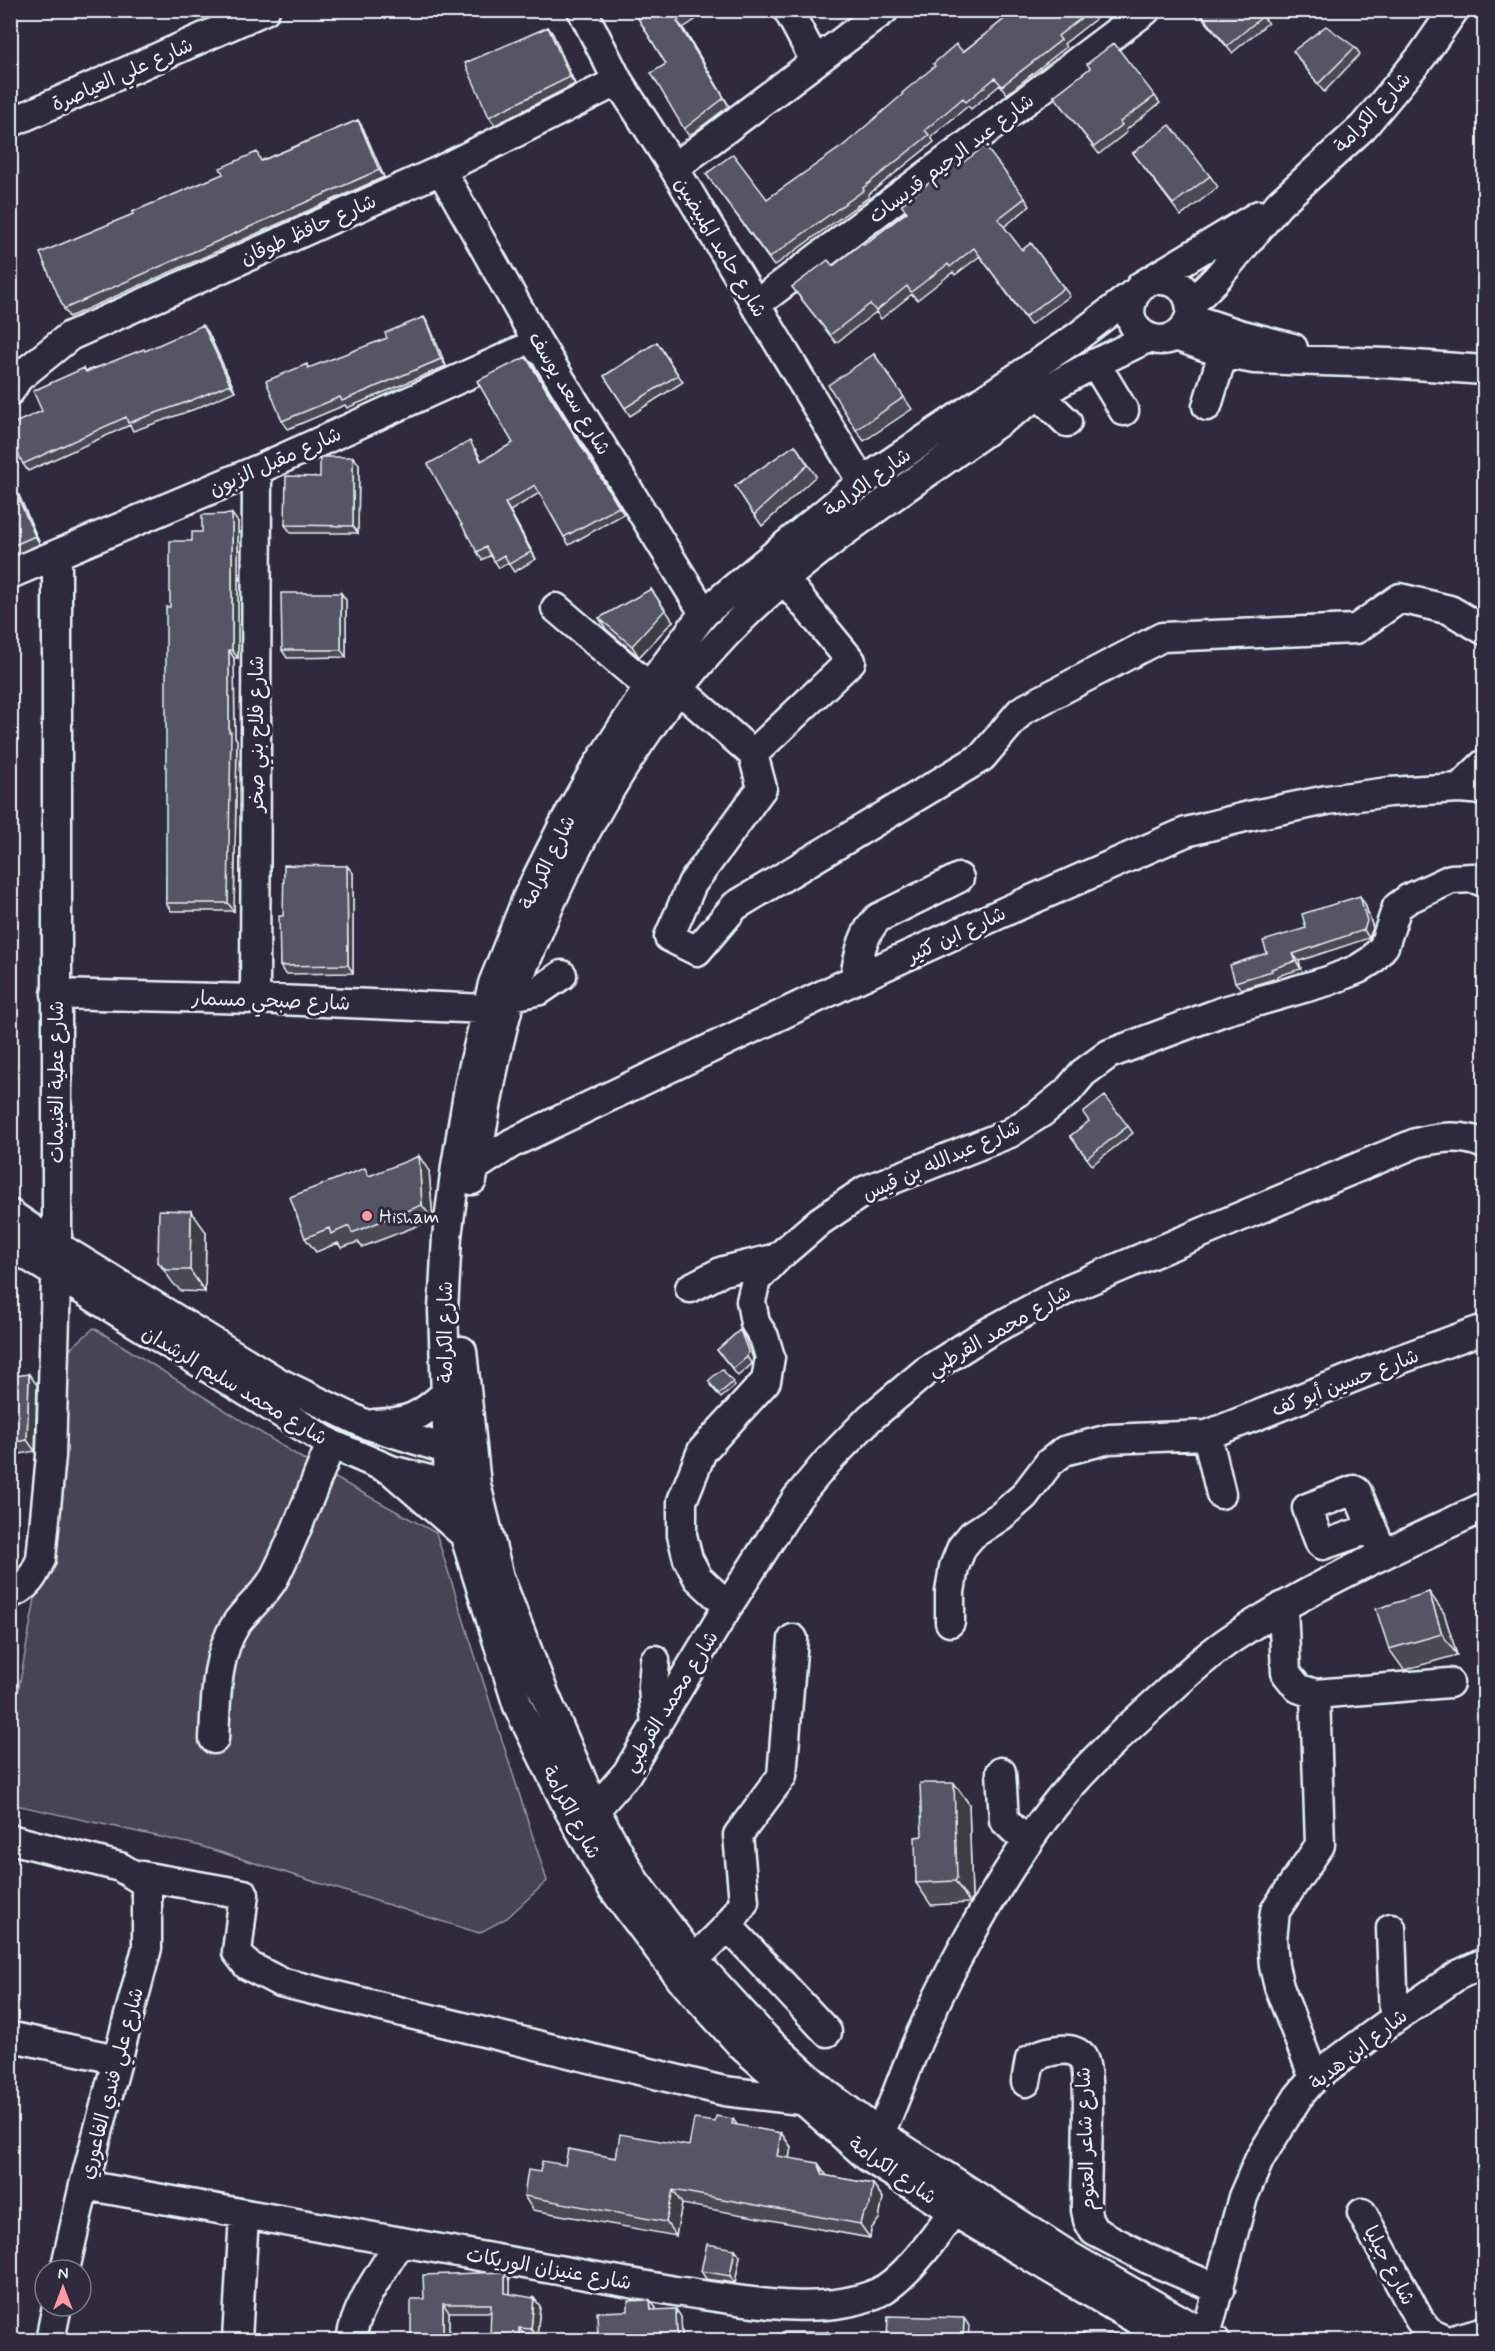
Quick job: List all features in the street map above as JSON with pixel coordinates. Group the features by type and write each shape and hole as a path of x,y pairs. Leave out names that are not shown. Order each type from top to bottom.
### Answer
{"street":[{"name":"شارع علي العياصرة","path":"10,123 266,10"},
{"name":"شارع حامد المبيضين","path":"582,10 618,81 674,168 862,482"},
{"path":"788,10 815,61"},
{"path":"674,168 884,10"},
{"name":"شارع عبد الرحيم قديسات","path":"755,305 1146,10"},
{"name":"شارع الكرامة","path":"460,1454 445,1394 444,1287 447,1237 512,996 548,908 581,841 626,764 679,689 743,616 784,579 870,512 1039,395 1095,363 1176,324 1279,204 1362,127 1422,56 1454,10"},
{"name":"شارع حافظ طوقان","path":"10,391 18,378 70,336 441,170 618,81"},
{"name":"شارع سعد يوسف","path":"441,170 538,343 704,613"},
{"name":"شارع الكرامة","path":"1171,2340 959,2200 801,2100 743,2047 681,1979 612,1887 570,1812 518,1706 464,1534 460,1454 465,1397 460,1295 465,1166 470,1082 486,1009 493,984 528,896 565,822 594,771 649,687 704,613 862,482 1077,337 1142,287 1279,204"},
{"path":"1176,324 1186,292 1176,283 1164,279 1142,287 1130,305 1130,318 1137,330 1176,324 1239,334 1329,360"},
{"path":"1176,324 1223,353 1285,361 1329,360 1485,370"},
{"name":"شارع مقبل الزبون","path":"10,573 257,470 538,343"},
{"path":"1206,406 1223,353"},
{"path":"1095,363 1124,411"},
{"path":"1039,395 1067,422"},
{"name":"شارع فلاح بني صخر","path":"255,999 257,470"},
{"name":"شارع عطية الغنيمات","path":"10,1594 23,1589 34,1576 41,1559 52,1440 57,1246 57,555"},
{"path":"753,754 851,661 784,579"},
{"path":"679,689 753,754 762,788 692,884 669,937 697,951 735,906 982,757 1021,711 1162,637 1356,629 1400,598 1450,610 1485,630"},
{"path":"556,608 649,687"},
{"path":"1472,789 1485,764"},
{"name":"شارع ابن كثير","path":"465,1166 854,980 1186,832 1327,800 1389,792 1472,789"},
{"path":"854,980 864,937 878,918 959,878"},
{"name":"شارع عبدالله بن قيس","path":"728,1606 698,1578 688,1559 682,1535 682,1501 702,1451 766,1381 770,1357 764,1337 755,1323 751,1301 756,1281 777,1258 820,1221 866,1190 1010,1133 1041,1113 1067,1092 1083,1073 1110,1054 1224,1011 1328,981 1358,969 1372,960 1384,946 1397,907 1408,899 1451,879 1473,878 1485,882"},
{"path":"512,996 540,990 562,975"},
{"name":"شارع صبحي مسمار","path":"56,994 255,999 486,1009"},
{"name":"شارع محمد القرطبي","path":"595,1810 627,1773 728,1606 797,1498 827,1462 870,1418 925,1372 985,1334 1068,1289 1416,1143 1441,1137 1474,1140 1485,1144"},
{"name":"شارع محمد سليم الرشدان","path":"10,1214 57,1246 278,1382 365,1424 460,1454"},
{"name":"شارع محمد سليم الرشدان","path":"10,1245 331,1444 392,1470 462,1485"},
{"path":"690,1287 723,1271 777,1258"},
{"name":"شارع حسين أبو كف","path":"950,1622 950,1592 954,1567 963,1547 972,1535 1001,1516 1024,1496 1049,1463 1064,1451 1109,1439 1207,1435 1390,1363 1485,1329"},
{"path":"365,1424 396,1424 411,1419 426,1412 445,1394"},
{"path":"1207,1435 1221,1494"},
{"path":"214,1739 216,1699 224,1650 235,1625 270,1585 288,1550 331,1444"},
{"path":"392,1470 464,1534"},
{"name":"شارع الكرامة","path":"462,1485 543,1692 595,1810 635,1882 694,1960 765,2038 825,2093 874,2146"},
{"path":"874,2146 920,2036 957,1960 1028,1843 1072,1785 1111,1743 1231,1638 1283,1606 1383,1554 1485,1507"},
{"path":"1372,1528 1383,1554"},
{"path":"1283,1606 1286,1673 1298,1688 1315,1694 1449,1683"},
{"path":"694,1960 728,1926 744,1902 738,1835 782,1776 793,1640"},
{"path":"655,1659 653,1686 656,1727"},
{"path":"1314,2078 1279,1987 1274,1966 1272,1939 1275,1911 1320,1845 1315,1694"},
{"path":"1001,1772 1004,1820 1028,1843"},
{"path":"10,1839 120,1867 141,1885 244,1894 237,1952 247,1965 279,1982 724,2091 801,2100"},
{"name":"شارع علي فندي الفاعوري","path":"68,2258 84,2185 147,1948 141,1885"},
{"path":"728,1926 827,2032"},
{"path":"1391,1928 1394,2019"},
{"name":"شارع ابن هدية","path":"1211,2338 1220,2290 1243,2197 1260,2158 1298,2097 1314,2078 1394,2019 1458,1975 1485,1963"},
{"path":"10,2039 17,2038 102,2056 115,2065"},
{"name":"شارع شاعر العتوم","path":"1026,2082 1030,2060 1037,2055 1073,2050 1080,2055 1086,2063 1086,2210 1094,2231 1148,2259 1220,2290"},
{"name":"شارع عنيزان الوريكات","path":"84,2185 675,2291 767,2302 818,2305 854,2300 876,2293 893,2283 933,2241 959,2200"},
{"name":"شارع الكرامة","path":"959,2200 1074,2259 1211,2338"},
{"name":"شارع جيليا","path":"1362,2212 1419,2319 1430,2333 1445,2340"},
{"path":"237,2340 244,2215"},
{"path":"351,2340 352,2331 369,2294 400,2242"},
{"path":"50,2340 55,2318"},
{"path":"1453,2340 1485,2331"}],"shaded area":[{"path":"94,1328 319,1469 436,1533 547,1881 507,1918 479,1933 197,1845 11,1804 11,1731 47,1532 62,1356"}],"building":[{"path":"633,10 688,10 690,13 677,21 724,98 684,129 651,73 666,64"},
{"path":"1016,10 1092,10 1058,36 1061,40 1002,86 995,78 966,102 963,98 925,130 929,135 863,188 864,190 769,258 706,174 733,154 767,199 844,145 935,66 933,64 956,44 963,52"},
{"path":"1198,10 1258,10 1263,16 1227,46"},
{"path":"1326,26 1355,47 1318,84 1293,51"},
{"path":"548,27 570,77 489,117 465,63"},
{"path":"1114,43 1155,96 1120,122 1122,125 1094,147 1054,96 1090,68 1087,64"},
{"path":"358,120 379,170 64,309 40,253 223,174 220,168 257,152 261,161"},
{"path":"1170,125 1210,176 1173,204 1133,153"},
{"path":"985,146 1025,198 998,219 1022,250 1031,243 1064,288 1025,317 974,248 950,267 948,264 911,292 907,286 876,311 870,304 830,335 792,287 828,260 833,266 862,243 864,245 907,212 901,205 954,163 957,167"},
{"path":"424,317 441,359 342,401 340,397 282,421 266,381 307,364 308,368 387,338 385,333"},
{"path":"203,325 230,384 128,423 126,417 23,464 10,436 10,425 42,411 33,391 84,368 86,372 144,349 145,351"},
{"path":"657,342 678,375 625,408 604,376"},
{"path":"874,354 904,397 856,430 828,385"},
{"path":"526,357 619,507 564,537 535,485 505,503 531,552 509,564 504,555 494,561 486,547 477,552 428,464 470,441 481,461 513,443 477,381"},
{"path":"795,445 808,465 754,515 735,486"},
{"path":"320,457 353,457 353,526 285,525 286,476 320,477"},
{"path":"13,486 35,536 10,547 10,487"},
{"path":"232,514 228,903 166,903 166,607 170,607 170,541 192,541 192,532 202,532 202,515"},
{"path":"651,589 665,610 632,646 599,618"},
{"path":"281,593 341,593 341,650 282,650"},
{"path":"284,865 347,866 348,965 280,966 279,916 283,916"},
{"path":"1360,896 1367,921 1364,930 1293,954 1296,961 1235,982 1230,965 1267,953 1263,941 1306,928 1302,914"},
{"path":"1105,1096 1128,1126 1087,1158 1070,1136 1089,1121 1083,1113"},
{"name":"Hisham","path":"419,1156 422,1205 352,1233 349,1226 331,1234 329,1228 305,1238 290,1197 365,1168 369,1176"},
{"path":"159,1210 191,1211 190,1270 166,1270 158,1262"},
{"path":"740,1330 748,1351 747,1357 733,1369 717,1350"},
{"path":"722,1369 733,1382 719,1394 708,1381"},
{"path":"29,1374 27,1440 10,1443 10,1377"},
{"path":"1429,1592 1442,1634 1389,1649 1376,1609"},
{"path":"920,1783 954,1783 957,1878 955,1881 916,1883 915,1837 922,1836"},
{"path":"716,2116 733,2119 732,2124 781,2133 777,2156 818,2163 823,2175 873,2184 870,2205 862,2216 860,2224 673,2190 666,2222 524,2196 528,2170 540,2172 542,2161 565,2165 568,2149 616,2158 620,2134 689,2146 694,2119 715,2122"},
{"path":"707,2244 735,2249 730,2276 701,2271"},
{"path":"505,2272 505,2293 534,2298 531,2329 519,2328 519,2340 490,2340 491,2304 443,2304 443,2340 411,2340 411,2299 424,2299 423,2275"},
{"path":"650,2300 651,2310 676,2309 677,2340 640,2340 640,2337 598,2339 597,2312 628,2311 628,2301"},
{"path":"888,2316 964,2318 963,2340 887,2340"},
{"path":"782,2332 828,2332 828,2340 782,2340"},
{"path":"1070,2334 1114,2334 1114,2340 1070,2340"}],"place":[{"name":"Hisham","path":"367,1216"}]}
